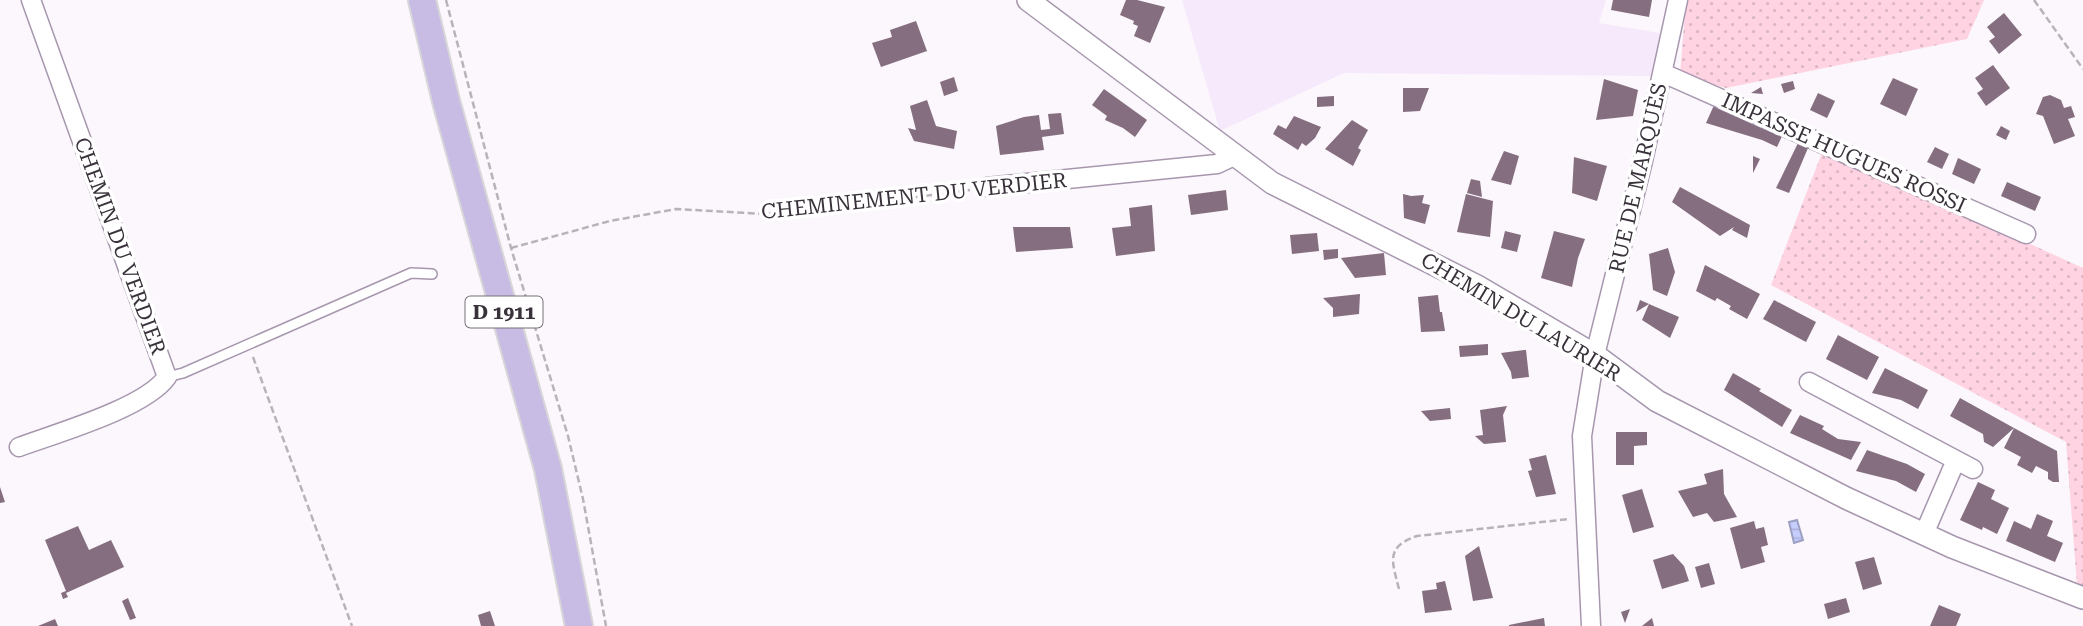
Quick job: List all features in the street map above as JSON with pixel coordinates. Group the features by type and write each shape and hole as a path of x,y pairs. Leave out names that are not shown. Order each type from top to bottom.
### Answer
{"main road":[{"name":"D 1911","path":"422,0 446,101 548,469 579,626"}],"street":[{"name":"CHEMIN DU VERDIER","path":"19,447 103,416 152,392 167,377 31,0"},
{"name":"CHEMIN DU LAURIER","path":"1028,0 1272,183 1479,287 1595,355 1657,401 1846,498 1924,534 2083,598"},
{"name":"RUE DE MARQUÈS","path":"1591,626 1582,436 1595,355 1643,161 1678,0"},
{"name":"IMPASSE HUGUES ROSSI","path":"1663,73 2026,234"},
{"name":"CHEMINEMENT DU VERDIER","path":"987,187 1217,164 1236,155"},
{"path":"1808,382 1973,468"},
{"path":"1924,534 1956,460"}],"lane":[{"path":"167,377 183,373 411,273 432,274"}],"path":[{"path":"446,0 512,248 568,436 583,499 606,626"},
{"path":"2034,0 2083,69"},
{"name":"CHEMINEMENT DU VERDIER","path":"512,248 610,221 676,209 765,214 800,212 987,187"},
{"path":"248,344 352,626"},
{"path":"1399,589 1392,560 1395,548 1417,536 1586,517"}],"shaded area":[{"path":"1182,0 1606,0 1599,23 1660,33 1653,76 1344,73 1220,131"},
{"path":"1686,0 1984,0 1967,39 1726,88 1680,75"},
{"path":"1823,150 2083,268 2083,588 2077,585 2066,442 1771,285"}],"water":[{"path":"1797,520 1803,540 1794,543 1789,522"}],"building":[{"path":"1126,0 1165,7 1150,43 1134,36 1138,26 1133,24 1134,21 1120,15"},
{"path":"1613,0 1652,0 1649,17 1611,10"},
{"path":"2004,13 2022,35 1999,54 1989,41 1995,37 1987,27"},
{"path":"916,21 927,51 881,67 872,43 892,37 890,30"},
{"path":"1993,65 2010,88 1986,106 1977,93 1983,89 1975,78"},
{"path":"954,77 958,91 944,96 940,82"},
{"path":"1893,78 1918,89 1906,116 1880,104"},
{"path":"1604,79 1638,90 1633,116 1596,120"},
{"path":"1793,81 1795,89 1784,93 1781,84"},
{"path":"1761,87 1763,94 1751,93"},
{"path":"1403,88 1429,88 1420,111 1403,112"},
{"path":"1104,89 1147,120 1135,137 1105,120 1107,116 1092,105"},
{"path":"1818,93 1835,101 1827,118 1810,110"},
{"path":"2050,95 2061,100 2064,108 2071,106 2075,117 2068,119 2075,136 2054,144 2043,116 2036,114 2043,97"},
{"path":"1334,96 1334,106 1317,107 1317,97"},
{"path":"927,100 936,126 957,131 954,149 914,141 908,128 916,130 910,106"},
{"path":"1715,103 1783,134 1777,147 1706,123"},
{"path":"1061,113 1064,134 1042,137 1044,150 1000,155 996,126 1039,115 1041,130 1050,129 1048,114"},
{"path":"1294,116 1321,127 1315,138 1306,146 1302,143 1298,150 1273,134 1278,125 1286,129"},
{"path":"1352,120 1368,130 1358,148 1361,150 1353,166 1325,149"},
{"path":"2001,126 2010,131 2006,140 1996,135"},
{"path":"1798,143 1808,148 1789,193 1776,188"},
{"path":"1935,147 1949,154 1942,169 1927,162"},
{"path":"1504,151 1519,156 1511,185 1491,180"},
{"path":"1753,156 1760,159 1753,173"},
{"path":"1574,157 1607,166 1597,201 1572,193"},
{"path":"1958,158 1981,169 1974,184 1952,174"},
{"path":"1471,179 1480,181 1482,197 1467,193"},
{"path":"2007,182 2041,197 2035,211 2001,196"},
{"path":"1680,187 1750,225 1747,238 1732,230 1734,227 1720,236 1672,202"},
{"path":"1226,190 1228,210 1191,215 1188,195"},
{"path":"1403,194 1424,195 1422,203 1430,205 1425,224 1404,218"},
{"path":"1466,194 1493,201 1490,237 1457,232"},
{"path":"1152,205 1155,251 1116,256 1112,228 1131,226 1129,208"},
{"path":"1013,227 1070,227 1073,248 1016,252"},
{"path":"1505,231 1521,235 1517,252 1501,248"},
{"path":"1554,231 1585,239 1572,287 1541,278"},
{"path":"1317,233 1319,251 1292,254 1290,235"},
{"path":"1668,248 1675,272 1667,296 1653,290 1649,254"},
{"path":"1338,249 1338,258 1324,260 1323,250"},
{"path":"1384,253 1386,275 1355,278 1341,258"},
{"path":"1705,265 1760,294 1747,319 1729,309 1731,306 1717,298 1715,301 1696,291"},
{"path":"1360,294 1359,314 1333,317 1333,308 1323,298"},
{"path":"1438,295 1445,331 1421,332 1418,297"},
{"path":"1640,300 1649,304 1636,312"},
{"path":"1774,300 1816,322 1806,342 1763,319"},
{"path":"1649,304 1679,317 1670,338 1642,320"},
{"path":"1838,335 1879,357 1867,380 1826,359"},
{"path":"1488,344 1488,355 1460,357 1459,346"},
{"path":"1526,350 1529,377 1512,379 1501,353"},
{"path":"1885,368 1928,390 1918,409 1901,400 1872,393"},
{"path":"1733,373 1792,410 1782,427 1724,390"},
{"path":"1960,398 2014,428 1993,447 1984,442 1983,434 1950,416"},
{"path":"1507,406 1503,415 1506,442 1484,444 1475,436 1483,435 1480,410"},
{"path":"1450,408 1451,419 1430,421 1421,411"},
{"path":"1800,415 1824,426 1822,429 1838,439 1861,442 1851,460 1790,433"},
{"path":"2014,428 2057,451 2059,482 2048,479 2048,472 2036,466 2032,473 2017,465 2021,457 2004,448"},
{"path":"1616,432 1647,432 1647,445 1634,446 1634,465 1616,465"},
{"path":"1867,450 1907,464 1925,474 1916,492 1896,481 1856,471"},
{"path":"1546,455 1556,494 1536,497 1528,471 1532,470 1529,459"},
{"path":"1723,469 1724,494 1737,517 1714,522 1707,513 1693,517 1678,491 1707,484 1704,474"},
{"path":"1978,482 1995,490 1991,499 2009,508 1997,534 1960,520"},
{"path":"0,487 5,502 0,503"},
{"path":"1642,489 1654,527 1633,533 1622,495"},
{"path":"2037,514 2053,521 2047,536 2063,543 2055,562 2006,541 2014,521 2031,529"},
{"path":"1754,521 1756,529 1764,527 1768,545 1761,547 1765,562 1741,569 1730,528"},
{"path":"78,526 89,550 111,540 124,567 66,593 68,597 63,599 61,593 66,591 45,540"},
{"path":"1479,546 1493,598 1473,601 1465,556"},
{"path":"1673,554 1684,566 1689,581 1662,589 1653,560"},
{"path":"1874,557 1882,584 1863,590 1855,562"},
{"path":"1709,563 1715,584 1701,588 1695,567"},
{"path":"1445,581 1452,610 1425,613 1422,591 1437,589 1436,583"},
{"path":"128,598 136,618 130,620 122,601"},
{"path":"1846,598 1850,612 1828,619 1824,604"},
{"path":"1939,605 1961,614 1956,626 1930,626"},
{"path":"1630,609 1625,623 1621,612"},
{"path":"490,611 495,626 481,626 478,615"},
{"path":"1544,618 1545,626 1509,626 1509,625"},
{"path":"1652,618 1654,626 1642,626"},
{"path":"55,619 58,626 38,626"}]}
